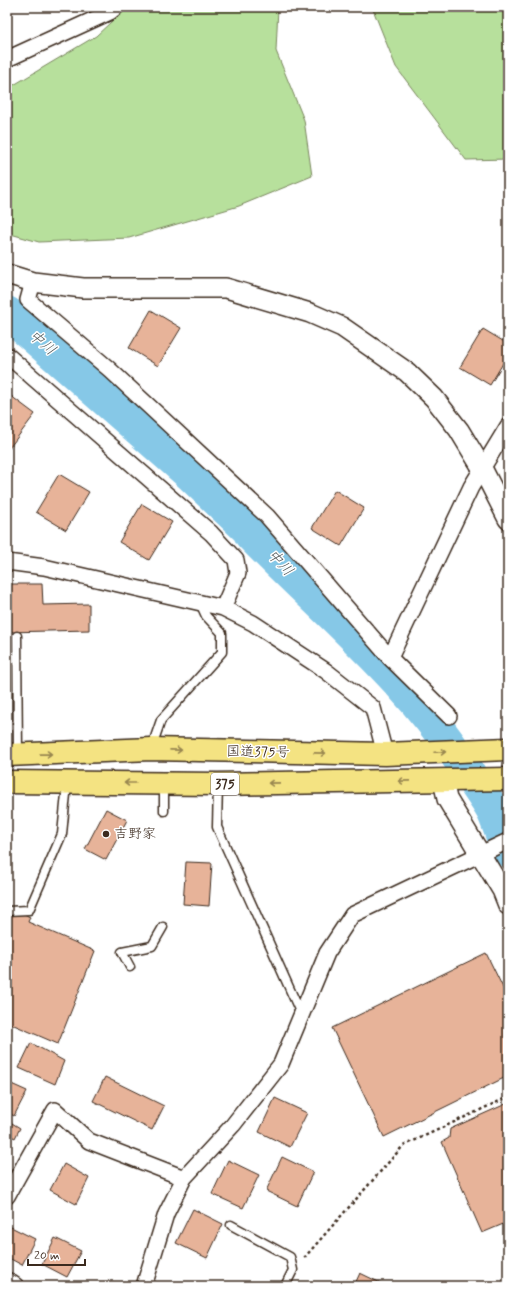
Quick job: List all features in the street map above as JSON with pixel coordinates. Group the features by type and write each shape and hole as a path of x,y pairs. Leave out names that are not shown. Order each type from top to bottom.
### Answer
{"highway":[{"name":"国道375号","path":"13,754 151,749 393,754 508,749"},
{"name":"375","path":"7,782 218,784 501,779"}],"street":[{"path":"7,59 110,12 116,7"},
{"path":"7,274 33,282 83,288 226,288 310,313 342,327 408,372 434,398 459,430 482,468 508,519"},
{"path":"33,282 28,300 109,369 267,516 390,658 449,716"},
{"path":"7,355 211,533 236,560 238,573 223,608"},
{"path":"390,658 468,494 508,426"},
{"path":"7,562 44,567 223,608 253,623 326,670 373,708 393,754"},
{"path":"443,780 447,799 484,851 508,905"},
{"path":"144,1286 166,1214 184,1178 233,1125 281,1064 327,953 352,915 484,851 508,841"},
{"path":"7,1196 54,1110 89,1140 184,1178"},
{"path":"7,1280 16,1286"}],"lane":[{"path":"151,749 161,720 222,652 222,633 206,616 200,602"},
{"path":"13,754 17,636"},
{"path":"7,911 28,910 62,834 67,783"},
{"path":"164,783 164,811"},
{"path":"218,784 218,828 301,1014"},
{"path":"130,967 122,952 152,946 163,927"},
{"path":"231,1225 290,1257 293,1270 285,1286"}],"path":[{"path":"293,1270 403,1146 508,1096"}],"green space":[{"path":"127,7 278,7 276,51 304,120 312,176 239,206 129,238 39,242 7,233 7,89 96,36"},
{"path":"372,7 508,7 508,159 466,160 396,67"}],"building":[{"path":"151,310 181,328 158,366 129,348"},
{"path":"483,329 508,344 508,355 490,385 460,367"},
{"path":"7,393 35,414 7,451"},
{"path":"59,474 89,492 66,530 36,512"},
{"path":"335,490 364,508 341,546 312,528"},
{"path":"142,504 172,522 149,560 119,542"},
{"path":"7,584 42,584 43,605 89,604 89,630 7,632"},
{"name":"吉野家","path":"106,809 127,820 106,860 85,849"},
{"path":"186,862 212,863 209,906 183,904"},
{"path":"7,906 30,917 28,922 95,951 58,1044 7,1022"},
{"path":"486,953 508,998 508,1076 384,1137 332,1028"},
{"path":"31,1043 64,1061 55,1084 19,1068"},
{"path":"105,1077 164,1106 152,1130 93,1101"},
{"path":"7,1082 27,1091 14,1116 7,1112"},
{"path":"275,1098 307,1113 290,1147 259,1132"},
{"path":"508,1103 508,1222 482,1233 442,1142 449,1138 450,1129"},
{"path":"7,1120 20,1128 15,1138 7,1134"},
{"path":"282,1157 313,1172 297,1206 266,1191"},
{"path":"228,1160 259,1175 243,1208 212,1194"},
{"path":"64,1164 89,1178 76,1204 50,1190"},
{"path":"193,1209 223,1224 207,1258 176,1243"},
{"path":"9,1226 35,1239 22,1265 7,1257 7,1230"},
{"path":"55,1238 81,1251 67,1277 42,1264"},
{"path":"360,1273 387,1286 354,1286"}],"waterway":[{"name":"中川","path":"7,313 190,474 249,530 251,535 339,621 396,680 423,710 448,743 489,804 508,850"}],"place":[{"name":"吉野家","path":"106,834"}]}
